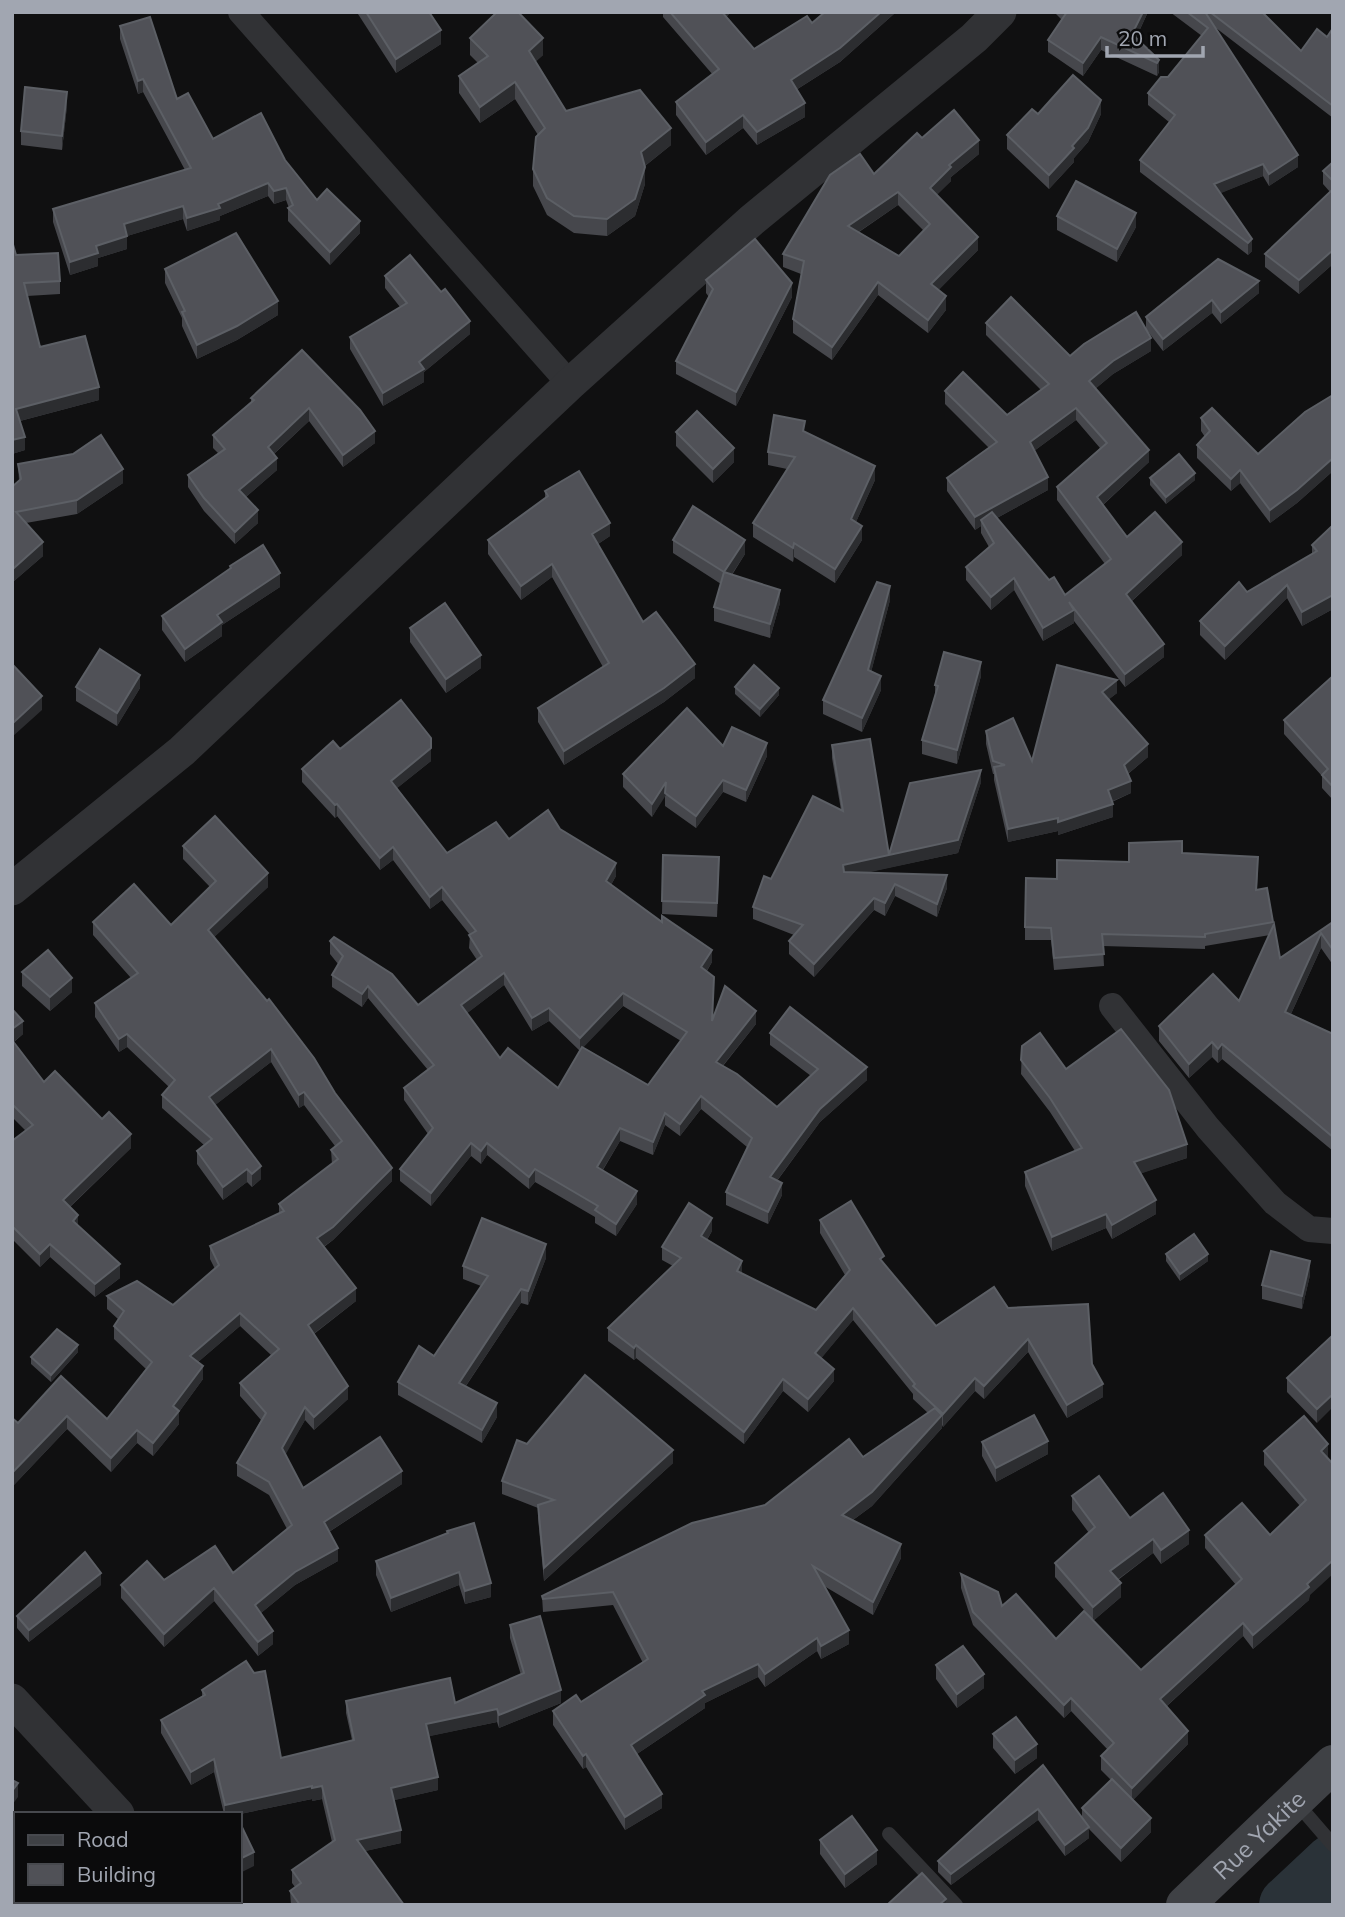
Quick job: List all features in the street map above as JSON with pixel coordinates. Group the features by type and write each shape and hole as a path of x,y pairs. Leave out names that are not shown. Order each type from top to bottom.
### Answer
{"main road":[{"name":"Rue Yakite","path":"1185,1905 1303,1811 1333,1764"}],"street":[{"path":"241,12 570,384"},
{"path":"12,888 183,751 570,384 752,220 974,38 1000,12"},
{"path":"1112,1006 1208,1128 1275,1203 1309,1228 1333,1231"},
{"path":"12,1700 116,1812"}],"lane":[{"path":"1303,1811 1333,1845"},
{"path":"889,1834 956,1905"}],"building":[{"path":"366,12 429,12 441,30 396,59"},
{"path":"497,12 518,12 543,38 529,51 566,111 640,90 671,128 641,152 645,167 635,199 607,219 574,216 547,198 533,169 536,137 545,128 515,82 480,107 459,76 488,56 470,38"},
{"path":"670,12 722,12 754,49 807,16 812,23 825,12 881,12 840,48 791,80 805,103 757,132 743,115 706,142 676,102 719,69"},
{"path":"1067,12 1143,12 1132,34 1159,60 1157,63 1101,37 1083,63 1048,40"},
{"path":"1187,12 1205,12 1298,155 1269,174 1263,164 1214,184 1252,239 1248,243 1140,160 1175,115 1148,93 1161,77 1168,77 1208,28"},
{"path":"1210,12 1262,12 1301,51 1317,29 1327,37 1333,28 1333,106"},
{"path":"150,17 177,99 188,93 213,139 261,113 285,160 317,200 327,189 360,221 330,252 288,208 293,205 286,188 274,191 268,183 218,204 220,208 187,218 183,206 124,224 127,236 96,246 98,253 70,262 53,209 191,168 143,79 138,81 120,26"},
{"path":"1073,75 1101,100 1088,128 1049,175 1007,135 1032,109 1038,114"},
{"path":"25,87 67,92 62,136 21,131"},
{"path":"954,110 979,140 949,165 951,167 930,188 978,237 931,284 946,296 928,320 878,282 832,347 793,319 804,261 783,254 830,175 860,154 874,174 917,133 922,138","holes":["898,192 930,224 899,256 848,226"]},
{"path":"1333,162 1333,181 1323,171"},
{"path":"1076,181 1136,213 1117,249 1057,216"},
{"path":"1333,189 1333,250 1299,280 1265,254"},
{"path":"236,233 278,301 237,326 197,345 182,312 185,311 165,269"},
{"path":"755,239 792,283 736,392 676,361 713,289 706,280"},
{"path":"12,241 16,255 58,253 60,281 24,283 40,347 85,336 99,387 16,409 25,437 12,440"},
{"path":"410,255 441,292 445,289 470,321 419,362 424,369 383,393 350,337 407,303 385,276"},
{"path":"1218,259 1259,281 1221,312 1212,300 1163,339 1146,317"},
{"path":"1011,297 1070,356 1084,344 1136,312 1151,338 1113,361 1089,381 1149,450 1097,497 1127,537 1155,512 1182,542 1126,594 1164,644 1125,674 1069,602 1074,610 1043,628 1014,578 991,597 966,567 994,543 981,520 992,512 1049,580 1054,577 1065,595 1111,559 1057,487 1107,443 1076,408 1030,442 1048,477 975,517 947,478 997,442 945,391 963,372 1007,415 1049,384 986,323"},
{"path":"302,350 360,410 375,431 343,455 309,408 268,447 277,458 239,490 258,510 235,532 204,498 188,475 225,449 213,435 254,400 251,398"},
{"path":"1333,395 1333,458 1270,510 1240,470 1231,479 1197,445 1210,431 1201,418 1212,408 1258,454 1305,412"},
{"path":"697,411 734,448 713,469 676,432"},
{"path":"774,415 805,421 803,431 875,466 851,519 862,526 835,569 794,543 793,548 753,523 795,457 768,452"},
{"path":"101,435 123,469 77,500 16,512 43,542 14,568 12,487 21,479 18,464 73,454"},
{"path":"1179,454 1195,473 1166,497 1150,478"},
{"path":"579,471 610,523 592,534 643,622 656,612 695,664 664,688 564,751 538,708 609,663 552,564 521,586 488,540 548,496 545,491"},
{"path":"693,506 745,540 724,572 673,540"},
{"path":"1333,525 1333,595 1302,612 1287,585 1225,646 1200,621 1239,582 1247,592 1317,551 1312,545"},
{"path":"263,545 280,573 217,615 222,622 185,649 162,616"},
{"path":"724,572 780,590 770,624 714,607"},
{"path":"877,582 890,586 868,670 881,676 862,718 823,700"},
{"path":"445,603 481,655 446,679 410,628"},
{"path":"100,649 140,675 117,713 76,687"},
{"path":"944,652 981,662 957,750 922,740 938,686 935,685"},
{"path":"12,664 42,696 12,724"},
{"path":"754,665 779,688 760,709 735,687"},
{"path":"1057,665 1117,680 1102,692 1148,744 1124,765 1131,781 1108,790 1113,804 1058,822 1058,818 1008,829 994,767 1005,765 993,761 986,731 1013,718 1032,761"},
{"path":"1333,676 1333,787 1322,775 1328,769 1284,720"},
{"path":"401,700 431,738 431,748 391,781 447,853 496,822 509,839 548,810 560,829 616,863 606,881 662,922 662,916 712,950 701,967 714,977 712,1021 725,986 756,1011 716,1062 737,1074 777,1107 818,1069 770,1033 790,1007 867,1067 820,1109 770,1177 782,1183 768,1212 726,1192 752,1138 701,1096 680,1124 665,1113 653,1142 620,1128 597,1167 637,1191 616,1224 595,1210 598,1206 535,1169 529,1177 487,1143 481,1151 471,1143 431,1193 400,1169 433,1128 404,1088 434,1065 368,986 362,994 332,975 343,956 330,941 334,937 392,974 418,1005 482,956 469,935 476,931 442,887 430,897 393,847 380,858 337,804 335,805 302,769 333,741 340,749","holes":["504,973 532,1018 549,1008 580,1038 623,993 687,1032 648,1085 582,1047 558,1088 508,1048 500,1058 461,1005"]},
{"path":"687,708 723,746 732,727 767,743 746,790 723,780 696,816 665,793 666,782 652,804 623,774"},
{"path":"870,739 889,855 843,865 844,872 947,875 937,904 895,884 885,903 874,898 814,964 789,941 803,925 753,907 764,876 771,879 813,796 843,811 832,745"},
{"path":"981,770 958,840 889,855 910,783"},
{"path":"215,816 268,873 208,930 267,1001 269,999 392,1168 333,1227 317,1238 356,1288 308,1325 348,1386 314,1417 305,1407 282,1448 303,1488 380,1437 402,1471 324,1522 338,1548 295,1572 255,1605 273,1631 258,1642 214,1588 164,1634 121,1585 147,1561 164,1580 215,1546 233,1573 292,1525 269,1482 237,1463 266,1413 240,1383 279,1349 240,1313 190,1356 203,1366 173,1406 179,1411 153,1443 137,1430 111,1458 67,1416 12,1473 12,1418 18,1423 61,1376 107,1419 152,1362 114,1326 124,1311 107,1296 137,1281 173,1305 219,1265 210,1246 284,1211 279,1204 338,1159 331,1150 342,1141 304,1092 299,1095 271,1049 209,1097 261,1166 252,1174 247,1169 223,1187 197,1151 212,1139 162,1095 175,1080 127,1034 119,1039 95,1003 138,973 93,922 134,884 171,925 216,881 183,846"},
{"path":"1182,841 1182,853 1258,857 1256,890 1267,888 1273,922 1205,934 1205,937 1102,934 1104,954 1054,958 1051,928 1025,927 1026,878 1057,879 1057,860 1129,862 1129,843"},
{"path":"663,855 719,857 717,903 662,901"},
{"path":"1333,922 1333,950 1321,933 1285,1012 1333,1034 1333,1137 1222,1044 1218,1049 1212,1042 1189,1064 1159,1026 1213,974 1239,1001 1274,924 1280,958"},
{"path":"48,950 72,978 50,997 22,972"},
{"path":"12,1009 23,1021 12,1029"},
{"path":"1121,1029 1169,1090 1187,1144 1134,1162 1156,1200 1112,1225 1106,1214 1052,1237 1025,1172 1082,1148 1050,1098 1021,1060 1022,1046 1040,1033 1066,1069"},
{"path":"12,1040 44,1082 55,1071 102,1119 109,1112 131,1134 63,1200 78,1215 73,1221 120,1264 95,1284 50,1244 40,1254 12,1226 12,1141 33,1125 12,1104"},
{"path":"851,1201 884,1256 880,1259 936,1326 994,1287 1008,1308 1088,1304 1092,1364 1103,1384 1067,1405 1028,1339 984,1386 975,1378 943,1414 913,1386 915,1384 853,1308 815,1353 834,1369 808,1399 783,1379 744,1432 636,1345 634,1348 608,1328 681,1258 662,1247 689,1203 712,1218 701,1236 742,1261 737,1271 816,1310 850,1270 820,1220"},
{"path":"482,1218 546,1244 528,1291 521,1289 459,1383 497,1403 482,1430 398,1382 419,1346 434,1356 488,1276 463,1266"},
{"path":"1194,1234 1208,1254 1180,1274 1166,1254"},
{"path":"1271,1251 1310,1261 1302,1296 1262,1285"},
{"path":"57,1329 78,1345 51,1375 31,1357"},
{"path":"1333,1335 1333,1394 1317,1409 1287,1378"},
{"path":"585,1375 673,1450 544,1568 538,1505 554,1500 502,1481 517,1440 527,1444"},
{"path":"935,1408 942,1415 872,1492 842,1515 901,1544 873,1602 813,1566 849,1630 821,1646 817,1638 765,1674 758,1664 702,1691 705,1695 631,1745 662,1794 625,1817 586,1754 583,1756 553,1711 576,1695 581,1702 648,1659 613,1592 543,1599 542,1596 692,1523 765,1505 849,1439 863,1457"},
{"path":"1034,1415 1048,1441 996,1468 982,1442"},
{"path":"1304,1416 1328,1444 1321,1451 1333,1464 1333,1560 1307,1584 1309,1587 1253,1635 1243,1623 1160,1699 1188,1731 1132,1788 1101,1756 1114,1743 1071,1698 1064,1705 973,1612 961,1574 998,1592 1002,1606 1016,1594 1056,1639 1084,1611 1141,1670 1242,1579 1205,1535 1242,1503 1270,1535 1306,1500 1264,1451"},
{"path":"1099,1476 1130,1518 1163,1493 1189,1530 1161,1550 1153,1539 1110,1571 1121,1583 1093,1607 1055,1563 1095,1527 1072,1496"},
{"path":"474,1523 491,1583 465,1591 459,1572 391,1598 376,1561 448,1533 447,1531"},
{"path":"85,1552 101,1573 29,1630 17,1616"},
{"path":"540,1616 561,1690 499,1715 497,1709 426,1724 438,1777 391,1788 401,1830 357,1840 404,1905 300,1905 290,1891 301,1883 292,1870 335,1840 322,1786 225,1805 214,1759 191,1772 161,1720 205,1695 202,1690 246,1661 254,1673 265,1671 281,1758 354,1740 346,1701 450,1678 455,1703 524,1673 510,1625"},
{"path":"963,1646 984,1674 957,1694 936,1665"},
{"path":"1016,1717 1037,1744 1015,1760 993,1734"},
{"path":"1043,1765 1089,1827 1065,1845 1038,1809 951,1874 938,1861"},
{"path":"1112,1779 1151,1818 1121,1848 1082,1808"},
{"path":"12,1780 18,1783 12,1791"},
{"path":"852,1816 877,1850 845,1874 820,1840"},
{"path":"242,1827 254,1852 242,1858"},
{"path":"922,1873 946,1899 939,1905 887,1905"},
{"path":"14,1876 14,1903 49,1905 12,1905"}],"waterway":[{"path":"1288,1905 1333,1863"}]}
